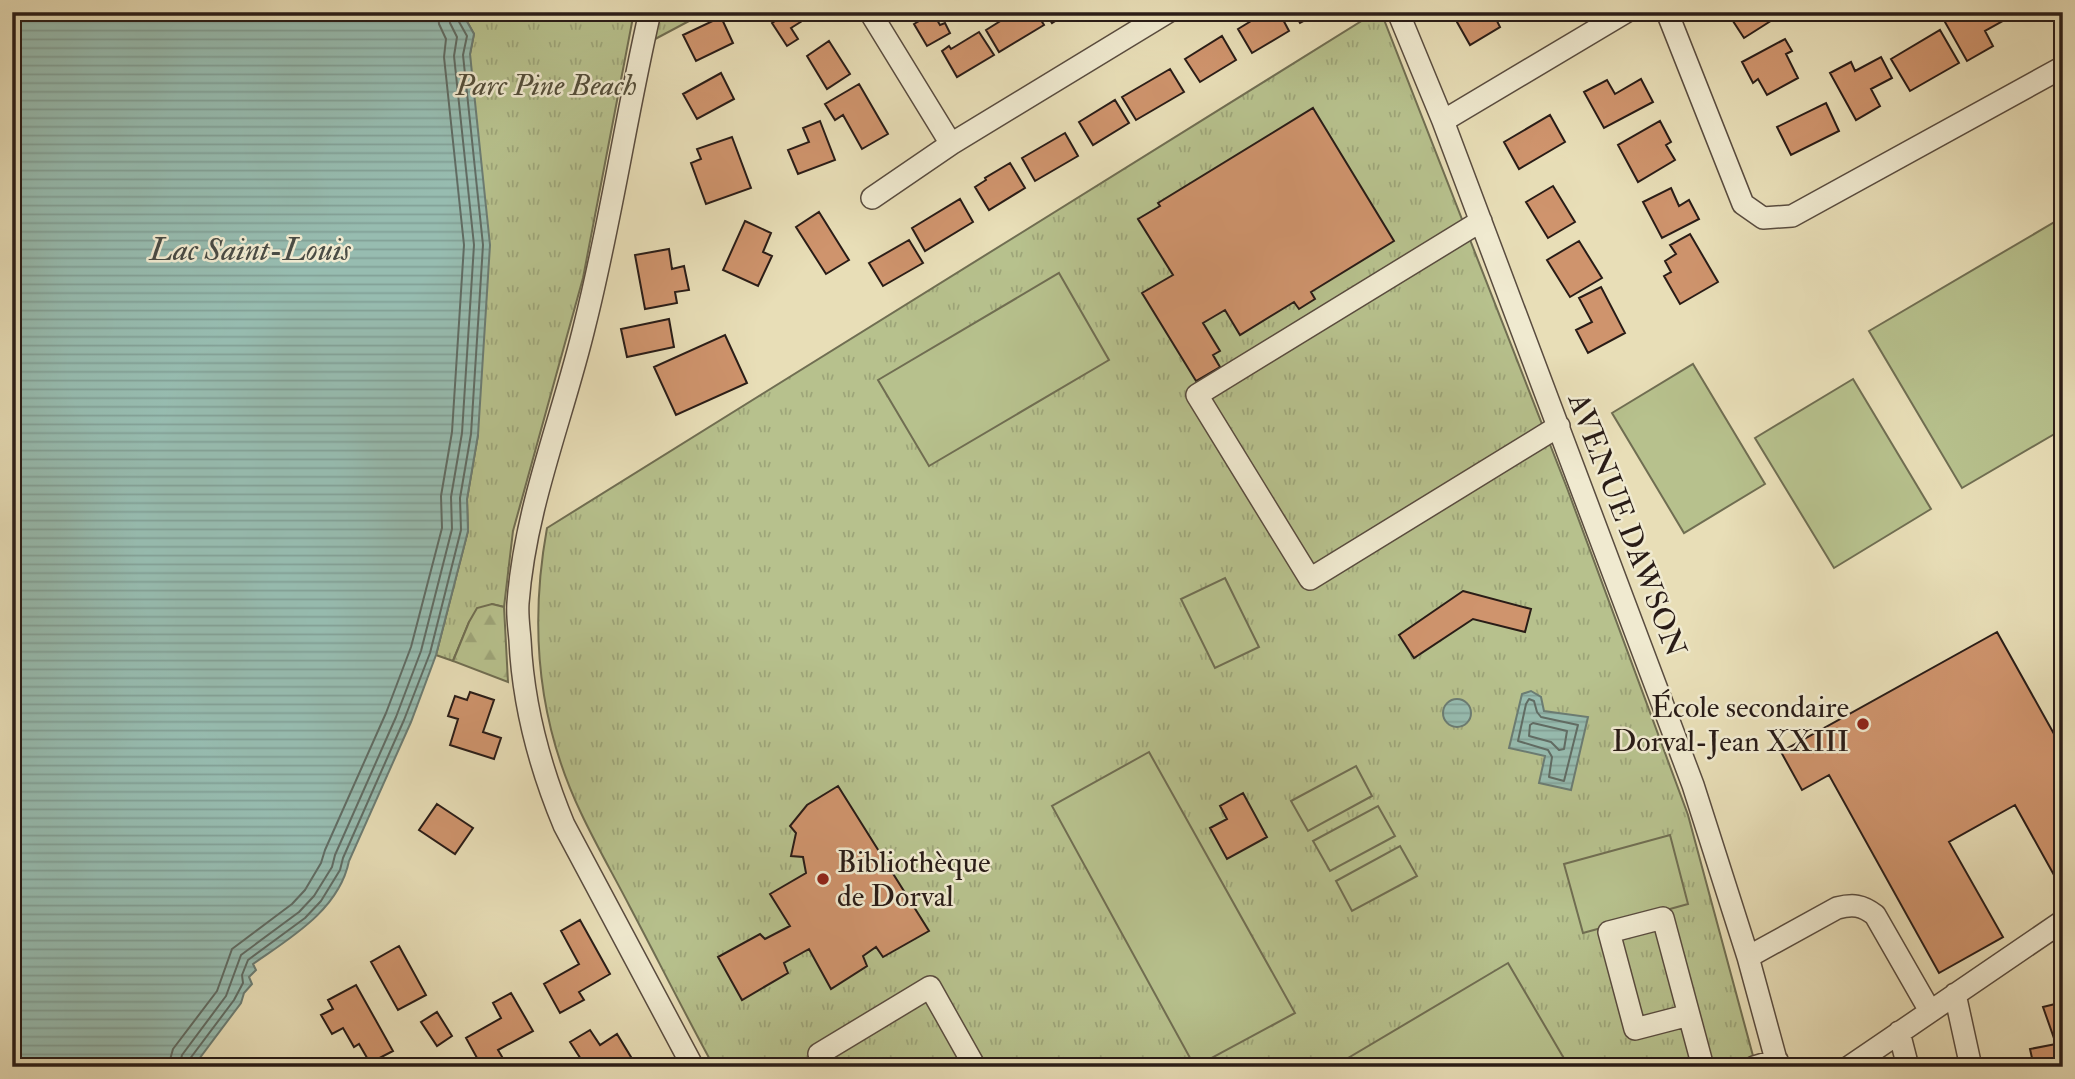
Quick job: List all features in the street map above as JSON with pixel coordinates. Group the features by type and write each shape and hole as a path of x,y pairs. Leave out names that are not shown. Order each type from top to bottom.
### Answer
{"street":[{"path":"650,12 585,327 533,507 517,605 521,670 529,716 548,787 564,825 686,1064"},
{"path":"870,12 951,144"},
{"path":"872,198 951,144 1168,12"},
{"name":"AVENUE DAWSON","path":"1398,12 1443,121 1693,785 1748,957 1778,1064"},
{"path":"1443,121 1626,12"},
{"path":"1667,12 1743,205 1763,218 1791,216 2063,67"},
{"path":"1480,221 1197,395 1310,579 1559,426"},
{"path":"1748,957 1837,908 1852,905 1865,907 1875,915 1930,1011"},
{"path":"1689,1015 1635,1029 1609,932 1663,918 1703,1067"},
{"path":"1850,1066 2063,920"},
{"path":"826,1067 819,1054 930,987 975,1067"},
{"path":"1955,994 1971,1067"},
{"path":"1899,1032 1908,1067"},
{"path":"1754,1067 1778,1064"}],"green space":[{"name":"Parc Pine Beach","path":"464,12 634,12 583,278 513,531 504,607 492,604 469,622 453,661 436,655 468,531 467,499 478,435 470,54 474,34"},
{"path":"650,12 706,12 642,46"},
{"path":"1376,12 1381,12 1567,488 1688,815 1756,1067 714,1067 587,825 566,778 555,744 546,708 538,637 541,565 547,528"},
{"path":"2063,217 2063,429 1962,488 1869,331"},
{"path":"1059,273 1109,360 929,466 878,380"},
{"path":"1693,364 1765,484 1684,533 1612,413"},
{"path":"1853,379 1931,509 1834,568 1755,438"},
{"path":"1225,578 1259,647 1215,668 1181,599"},
{"path":"492,604 504,607 508,682 453,661 477,608"},
{"path":"1149,752 1295,1013 1195,1067 1052,806"},
{"path":"1356,766 1372,796 1308,831 1291,801"},
{"path":"1378,806 1395,836 1330,871 1313,841"},
{"path":"1670,835 1688,904 1583,933 1564,864"},
{"path":"1400,846 1417,876 1352,911 1336,881"},
{"path":"1508,963 1569,1067 1333,1067"}],"water":[{"name":"Lac Saint-Louis","path":"12,12 464,12 474,34 470,54 490,245 478,435 467,499 468,531 436,655 411,722 335,894 297,933 253,964 256,970 249,977 252,984 244,993 241,1003 193,1067 12,1067"},
{"path":"1531,691 1541,697 1544,711 1588,717 1571,790 1539,783 1545,756 1509,748 1522,694"},
{"path":"1457,699 1467,703 1471,713 1467,723 1457,727 1447,723 1443,713 1447,703"}],"building":[{"path":"780,12 815,13 791,28 798,39 787,46 772,23 783,16"},
{"path":"1015,12 1036,12 1044,25 999,52 986,30"},
{"path":"1045,12 1069,12 1052,23"},
{"path":"1266,12 1279,12 1289,31 1252,53 1238,29"},
{"path":"1294,12 1320,12 1300,23"},
{"path":"1457,12 1510,14 1497,21 1500,27 1470,45 1453,15"},
{"path":"1741,12 1785,12 1744,38 1731,18"},
{"path":"1947,12 2005,12 2008,18 1985,31 1993,46 1967,61 1941,15"},
{"path":"933,13 940,25 945,23 950,33 927,46 914,24"},
{"path":"721,17 733,43 696,61 683,35"},
{"path":"1940,30 1959,63 1910,91 1891,59"},
{"path":"979,32 994,55 957,77 942,51 949,46 951,49"},
{"path":"1222,36 1236,60 1200,82 1185,59"},
{"path":"1785,39 1792,51 1786,54 1798,78 1767,95 1758,79 1753,83 1742,62"},
{"path":"829,41 850,74 827,89 807,56"},
{"path":"1881,57 1892,78 1871,89 1880,106 1856,120 1830,73 1851,62 1855,71"},
{"path":"1170,69 1184,92 1136,120 1122,97"},
{"path":"721,73 734,99 697,119 683,94"},
{"path":"1641,79 1653,102 1604,128 1584,92 1607,80 1615,94"},
{"path":"859,84 888,134 862,149 843,115 835,120 825,104"},
{"path":"1115,100 1129,123 1093,145 1079,122"},
{"path":"1826,103 1839,131 1791,155 1777,127"},
{"path":"1313,108 1394,241 1311,292 1315,299 1299,309 1294,302 1240,335 1225,310 1203,323 1220,351 1213,355 1220,367 1196,381 1142,293 1173,275 1138,219 1160,206 1158,203"},
{"path":"1550,115 1565,142 1519,169 1504,142"},
{"path":"820,121 835,160 798,174 788,150 809,142 803,128"},
{"path":"1660,121 1671,142 1666,145 1675,160 1638,182 1618,145"},
{"path":"1065,133 1078,156 1035,181 1022,158"},
{"path":"732,137 751,188 706,204 691,163 701,159 697,149"},
{"path":"1010,163 1025,188 989,210 975,187"},
{"path":"1553,186 1575,222 1548,238 1526,202"},
{"path":"1671,188 1679,206 1689,200 1699,219 1662,238 1643,202"},
{"path":"960,199 973,222 925,251 912,228"},
{"path":"819,212 849,260 826,274 796,227"},
{"path":"745,221 771,233 763,252 772,256 758,286 723,270"},
{"path":"1690,234 1718,282 1680,304 1664,276 1671,272 1665,261 1676,254 1670,245"},
{"path":"909,240 923,263 883,286 869,263"},
{"path":"1579,241 1602,278 1570,297 1547,260"},
{"path":"669,249 672,269 684,266 689,290 675,292 677,303 645,309 635,255"},
{"path":"1601,287 1625,333 1588,353 1576,330 1592,322 1579,298"},
{"path":"669,319 674,347 627,357 621,329"},
{"path":"725,335 747,383 676,415 654,367"},
{"path":"1463,591 1531,609 1525,632 1473,619 1414,658 1399,635"},
{"path":"1997,632 2063,750 2063,881 2059,884 2015,805 1949,842 2003,937 1939,973 1829,775 1802,790 1781,752"},
{"path":"470,692 494,700 483,732 501,738 494,759 450,745 458,719 448,716 455,696 467,700"},
{"path":"838,786 929,931 883,957 876,947 863,956 867,966 831,989 809,949 784,963 788,973 742,1000 718,957 760,934 765,939 790,926 770,894 806,873 803,857 791,856 796,833 790,826 807,805"},
{"path":"1243,793 1267,837 1227,859 1210,828 1227,819 1220,806"},
{"path":"437,804 473,828 455,854 419,830"},
{"path":"580,920 610,974 579,992 584,1000 560,1013 544,984 579,964 561,931"},
{"path":"399,946 426,995 398,1010 371,962"},
{"path":"356,985 393,1051 370,1063 359,1044 354,1047 343,1028 332,1034 321,1015 333,1009 328,1000"},
{"path":"511,993 533,1031 498,1050 508,1067 482,1067 466,1038 501,1018 493,1003"},
{"path":"2063,1002 2063,1067 2034,1067 2030,1049 2056,1044 2043,1007"},
{"path":"437,1012 452,1036 437,1046 421,1022"},
{"path":"590,1030 600,1045 617,1034 634,1062 626,1067 586,1067 570,1042"}],"place":[{"name":"École secondaire Dorval-Jean XXIII","path":"1863,724"},
{"name":"Bibliothèque de Dorval","path":"823,879"}]}
